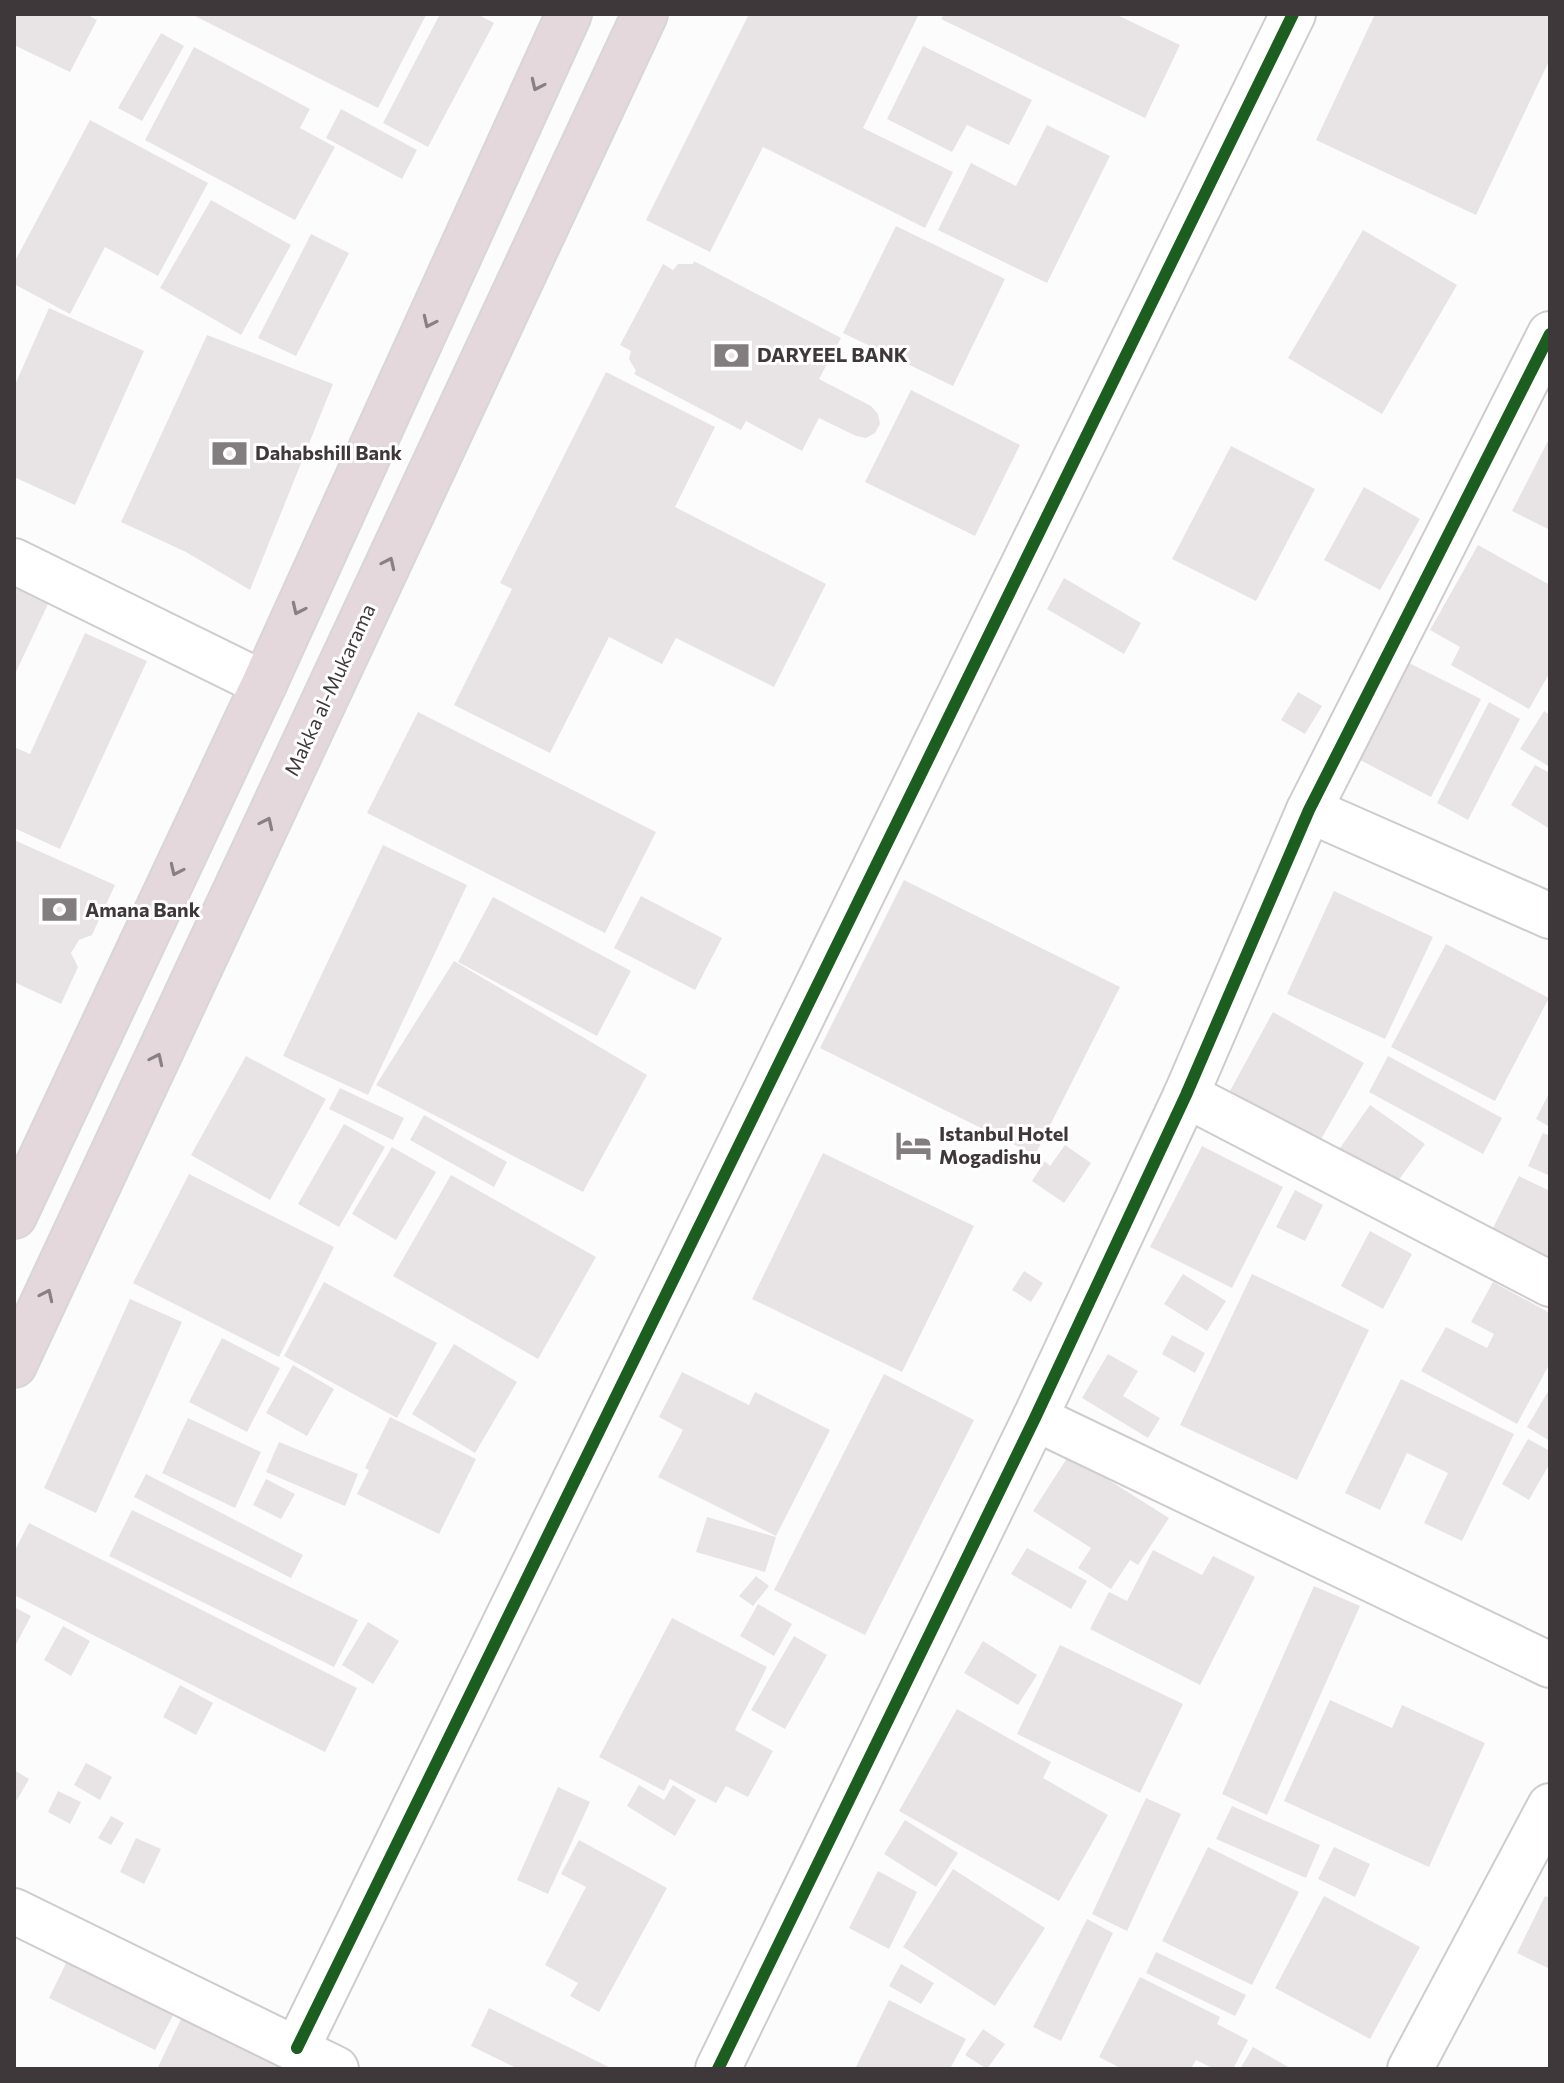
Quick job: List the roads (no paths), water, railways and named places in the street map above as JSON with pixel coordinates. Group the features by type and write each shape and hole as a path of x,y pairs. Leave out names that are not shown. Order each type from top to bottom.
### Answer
{"highway":[{"path":"17,1201 264,684 569,14"},
{"name":"Makka al-Mukarama","path":"14,1365 645,14"}],"street":[{"path":"297,2048 1293,14"},
{"path":"718,2069 1035,1418 1186,1095 1309,810 1550,334"},
{"path":"14,561 264,684"},
{"path":"1309,810 1550,916"},
{"path":"1186,1095 1550,1284"},
{"path":"1035,1418 1550,1665"},
{"path":"1410,2069 1550,1806"},
{"path":"14,1911 336,2069"}],"place":[{"name":"DARYEEL BANK","path":"731,355"},
{"name":"Dahabshill Bank","path":"229,453"},
{"name":"Amana Bank","path":"59,910"},
{"name":"Istanbul Hotel Mogadishu","path":"913,1146"}]}
